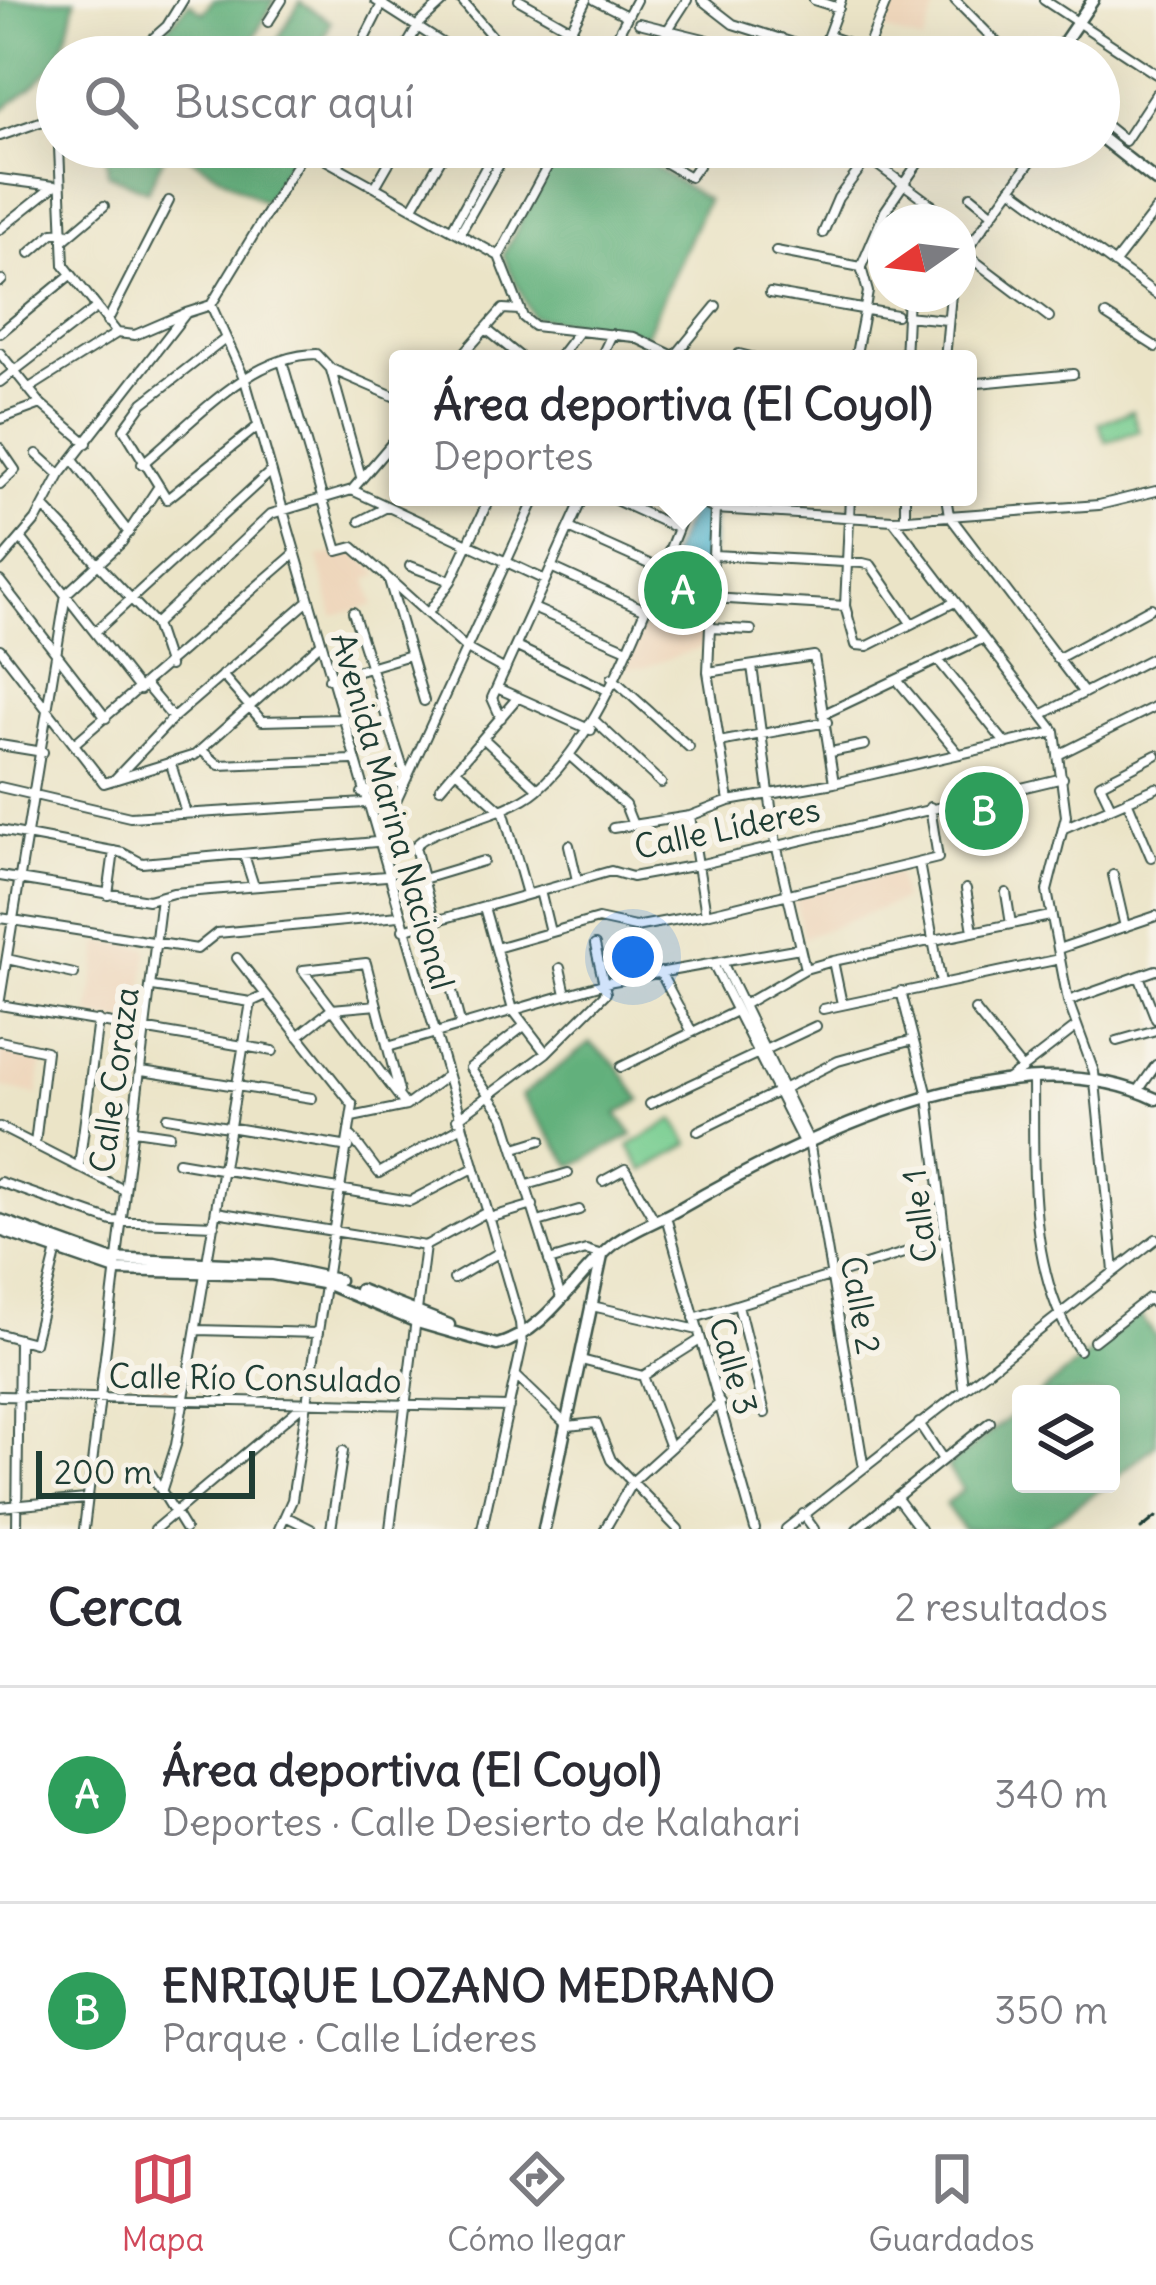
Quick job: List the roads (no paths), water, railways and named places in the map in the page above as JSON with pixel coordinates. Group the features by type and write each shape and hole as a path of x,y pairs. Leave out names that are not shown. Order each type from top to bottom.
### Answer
{"main road":[{"path":"1069,36 1093,0"},
{"path":"1120,153 1156,182"},
{"path":"0,1230 116,1265 327,1280 490,1345 522,1334 602,1255 862,1115 928,1096 1033,1082 1095,1080 1156,1099"},
{"path":"0,1220 116,1265"},
{"path":"544,1529 602,1255"}],"street":[{"path":"156,36 183,0"},
{"path":"268,22 282,0"},
{"path":"412,36 445,0"},
{"path":"461,0 492,36"},
{"path":"519,0 572,30"},
{"path":"569,36 590,0 627,16"},
{"path":"616,36 636,0"},
{"path":"666,36 687,0"},
{"path":"702,0 717,16 775,36"},
{"path":"814,0 840,4 829,36"},
{"path":"872,36 887,0"},
{"path":"955,0 990,36"},
{"path":"1044,0 1099,36"},
{"path":"365,36 380,2 427,36"},
{"path":"639,23 690,36"},
{"path":"1120,50 1156,74"},
{"path":"1120,137 1125,141 1156,94"},
{"path":"0,136 36,125"},
{"path":"61,168 69,276 117,333"},
{"path":"28,388 117,333 135,334 211,305 295,168"},
{"path":"342,168 499,256 521,311 534,326 612,334 644,340 663,350"},
{"path":"375,187 386,168"},
{"path":"413,207 436,168"},
{"path":"456,231 487,168"},
{"path":"456,231 496,168"},
{"path":"499,256 547,168"},
{"path":"823,232 838,198 860,168"},
{"path":"882,168 930,204"},
{"path":"856,350 868,292 861,267 877,226 915,168"},
{"path":"976,235 1026,168"},
{"path":"0,179 54,186 64,195"},
{"path":"0,230 54,186"},
{"path":"1012,188 1156,294"},
{"path":"971,196 992,213"},
{"path":"107,322 169,201"},
{"path":"64,236 104,206"},
{"path":"1114,264 1156,210"},
{"path":"30,253 53,233 64,236"},
{"path":"776,251 861,267"},
{"path":"976,268 1049,317"},
{"path":"0,333 69,276"},
{"path":"770,293 862,312 947,320"},
{"name":"Avenida Marina Nacional","path":"211,305 244,380 522,1334"},
{"path":"682,350 716,306"},
{"path":"467,350 506,307 521,311"},
{"path":"0,382 96,308"},
{"path":"902,312 904,350"},
{"path":"945,350 948,312"},
{"path":"0,562 44,507 60,475 186,313"},
{"path":"1106,315 1156,347"},
{"path":"486,328 512,350"},
{"path":"563,350 579,331"},
{"path":"604,350 612,334"},
{"path":"225,339 124,424 166,500 257,428"},
{"path":"0,352 41,404 87,443"},
{"path":"142,464 244,380 282,361 316,354 331,369 389,394"},
{"path":"282,361 338,550 353,547 467,650 505,670"},
{"path":"331,369 362,478"},
{"path":"977,383 1072,374"},
{"path":"0,419 41,404"},
{"path":"155,624 279,511 352,490 389,446"},
{"path":"0,448 15,470 0,484"},
{"path":"37,454 60,475"},
{"path":"73,460 129,533"},
{"path":"95,632 269,473"},
{"path":"157,489 129,533 66,594 0,1002 273,1051"},
{"path":"352,490 545,580"},
{"path":"709,506 893,520 1099,505 1156,491"},
{"path":"360,521 387,506"},
{"path":"428,613 452,581 486,506"},
{"path":"0,830 113,851 142,863 378,838 532,506"},
{"path":"501,718 493,705 496,688 579,506"},
{"path":"629,506 677,528"},
{"path":"461,1026 414,850 423,835 504,813 538,789 593,725 687,506"},
{"path":"762,506 762,512"},
{"path":"849,506 844,606 851,641 862,647 955,602"},
{"path":"904,519 905,506"},
{"path":"948,506 949,515 1084,693"},
{"path":"44,507 155,624 169,666"},
{"path":"715,509 708,672 729,801"},
{"path":"893,520 1055,732 1064,778 1064,828 1048,879 1051,916 1068,1001 1095,1080 1114,1271"},
{"path":"569,528 660,569"},
{"path":"21,538 95,632 173,718"},
{"path":"74,744 292,555"},
{"path":"714,555 871,566 911,623"},
{"path":"410,566 452,581"},
{"path":"551,567 643,609"},
{"path":"389,578 424,701"},
{"path":"0,581 106,718"},
{"path":"712,598 844,606"},
{"path":"115,780 173,718 307,602"},
{"path":"533,608 625,648"},
{"path":"1057,659 1151,608"},
{"path":"352,611 407,780"},
{"path":"710,628 751,630"},
{"path":"719,742 826,717 982,639"},
{"path":"0,649 104,783 201,750 319,646"},
{"path":"517,646 607,690"},
{"path":"329,679 410,656"},
{"path":"708,672 814,656 834,783"},
{"path":"1045,713 1156,656"},
{"path":"938,660 1006,744"},
{"path":"752,666 776,844 805,969"},
{"path":"222,675 262,721 340,719"},
{"path":"612,678 689,747"},
{"path":"897,680 958,754"},
{"path":"496,688 593,725 661,783"},
{"path":"440,788 518,698"},
{"path":"1060,754 1156,706"},
{"path":"613,828 689,816 729,801 773,796 1055,732"},
{"path":"483,738 538,789"},
{"path":"0,745 43,752"},
{"path":"830,752 865,745"},
{"path":"201,750 214,764 352,760"},
{"path":"569,755 626,805 633,825"},
{"path":"1112,808 1100,784 1156,755"},
{"path":"171,764 184,810"},
{"path":"456,770 504,813 526,894"},
{"name":"Calle Líderes","path":"403,930 611,872 632,877 698,865 1064,778"},
{"path":"0,787 93,804 125,817 363,798 407,780"},
{"path":"1064,828 1156,788"},
{"path":"1127,800 1150,856"},
{"path":"496,948 598,920 635,927 706,914 938,858 930,808"},
{"path":"689,816 706,914"},
{"path":"569,844 577,880"},
{"path":"108,896 113,851"},
{"path":"244,855 254,886"},
{"path":"423,879 483,861"},
{"path":"919,862 941,983"},
{"path":"1113,875 1126,927"},
{"path":"0,876 108,896 161,897 386,876"},
{"path":"965,889 974,931"},
{"path":"540,890 550,932"},
{"path":"1006,893 1011,924"},
{"name":"Calle Coraza","path":"84,1529 161,897"},
{"path":"484,907 513,1010 546,1053"},
{"path":"0,918 197,949 217,933 398,916"},
{"path":"621,1066 740,1008 805,969 1051,916"},
{"path":"823,1009 1059,954 1156,916"},
{"path":"167,1117 350,1142 379,1173 458,1124 546,1053 606,993 595,945"},
{"path":"388,1047 605,983 800,948"},
{"path":"237,958 352,1105 350,1142 287,1517 279,1529"},
{"path":"5,961 74,974"},
{"path":"832,961 842,1004"},
{"path":"398,1090 366,963 303,970 406,1106"},
{"name":"Calle 2","path":"717,963 808,1147 863,1463"},
{"path":"560,968 566,994"},
{"path":"1068,1001 1156,970"},
{"path":"660,972 692,1032"},
{"path":"1139,976 1156,1019"},
{"path":"153,987 251,1002 266,994"},
{"name":"Calle 1","path":"901,991 928,1096 963,1388"},
{"path":"162,1489 196,1330 251,1002"},
{"path":"298,1036 332,1010 376,1005"},
{"path":"975,1010 1022,1070"},
{"path":"79,1166 98,1020"},
{"path":"524,1026 470,1068 491,1095 515,1148 561,1298"},
{"path":"650,1104 816,1026"},
{"path":"1000,1085 1076,1027"},
{"path":"1117,1041 1156,1030"},
{"path":"698,1131 838,1061 914,1040"},
{"path":"0,1042 46,1052 35,1144"},
{"path":"1138,1091 1156,1065"},
{"path":"142,1071 312,1098"},
{"path":"352,1117 406,1106 445,1077"},
{"path":"1033,1082 1036,1214 1055,1315 1079,1350"},
{"path":"0,1127 122,1189"},
{"path":"134,1130 169,1135"},
{"path":"515,1148 542,1140"},
{"path":"178,1162 417,1200 472,1169"},
{"name":"Calle 3","path":"603,1181 625,1168 661,1220 755,1529"},
{"path":"527,1185 568,1173"},
{"path":"0,1182 120,1222 214,1225"},
{"path":"216,1212 424,1246 488,1215 533,1205"},
{"path":"538,1222 579,1210"},
{"path":"786,1529 863,1463 1156,1239"},
{"path":"694,1318 946,1240"},
{"path":"390,1529 424,1246"},
{"path":"0,1334 34,1343 57,1250"},
{"path":"549,1261 586,1250 602,1255"},
{"path":"454,1279 500,1252"},
{"path":"1094,1341 1153,1302"},
{"path":"738,1305 765,1413"},
{"path":"592,1306 699,1335"},
{"path":"196,1330 318,1333"},
{"path":"482,1529 522,1334"},
{"path":"643,1376 699,1335"},
{"path":"16,1529 19,1339"},
{"path":"580,1360 643,1376"},
{"path":"516,1376 568,1426 596,1423 606,1454 677,1529"},
{"path":"643,1376 669,1445"},
{"name":"Calle Río Consulado","path":"0,1396 509,1407"},
{"path":"154,1529 306,1403"},
{"path":"605,1529 632,1482 720,1403"},
{"path":"862,1529 990,1422"},
{"path":"919,1423 942,1459"},
{"path":"331,1529 343,1451"},
{"path":"151,1474 185,1529"},
{"path":"896,1496 920,1529"},
{"path":"0,1508 86,1499"},
{"path":"802,1514 814,1529"},
{"path":"287,1517 311,1529"}],"water":[{"path":"692,508 713,517 711,566 666,566"}],"railway":[{"path":"1141,1529 1156,1517"}],"place":[{"name":"Área deportiva (El Coyol)","path":"683,590"},
{"name":"ENRIQUE LOZANO MEDRANO","path":"984,811"}]}
